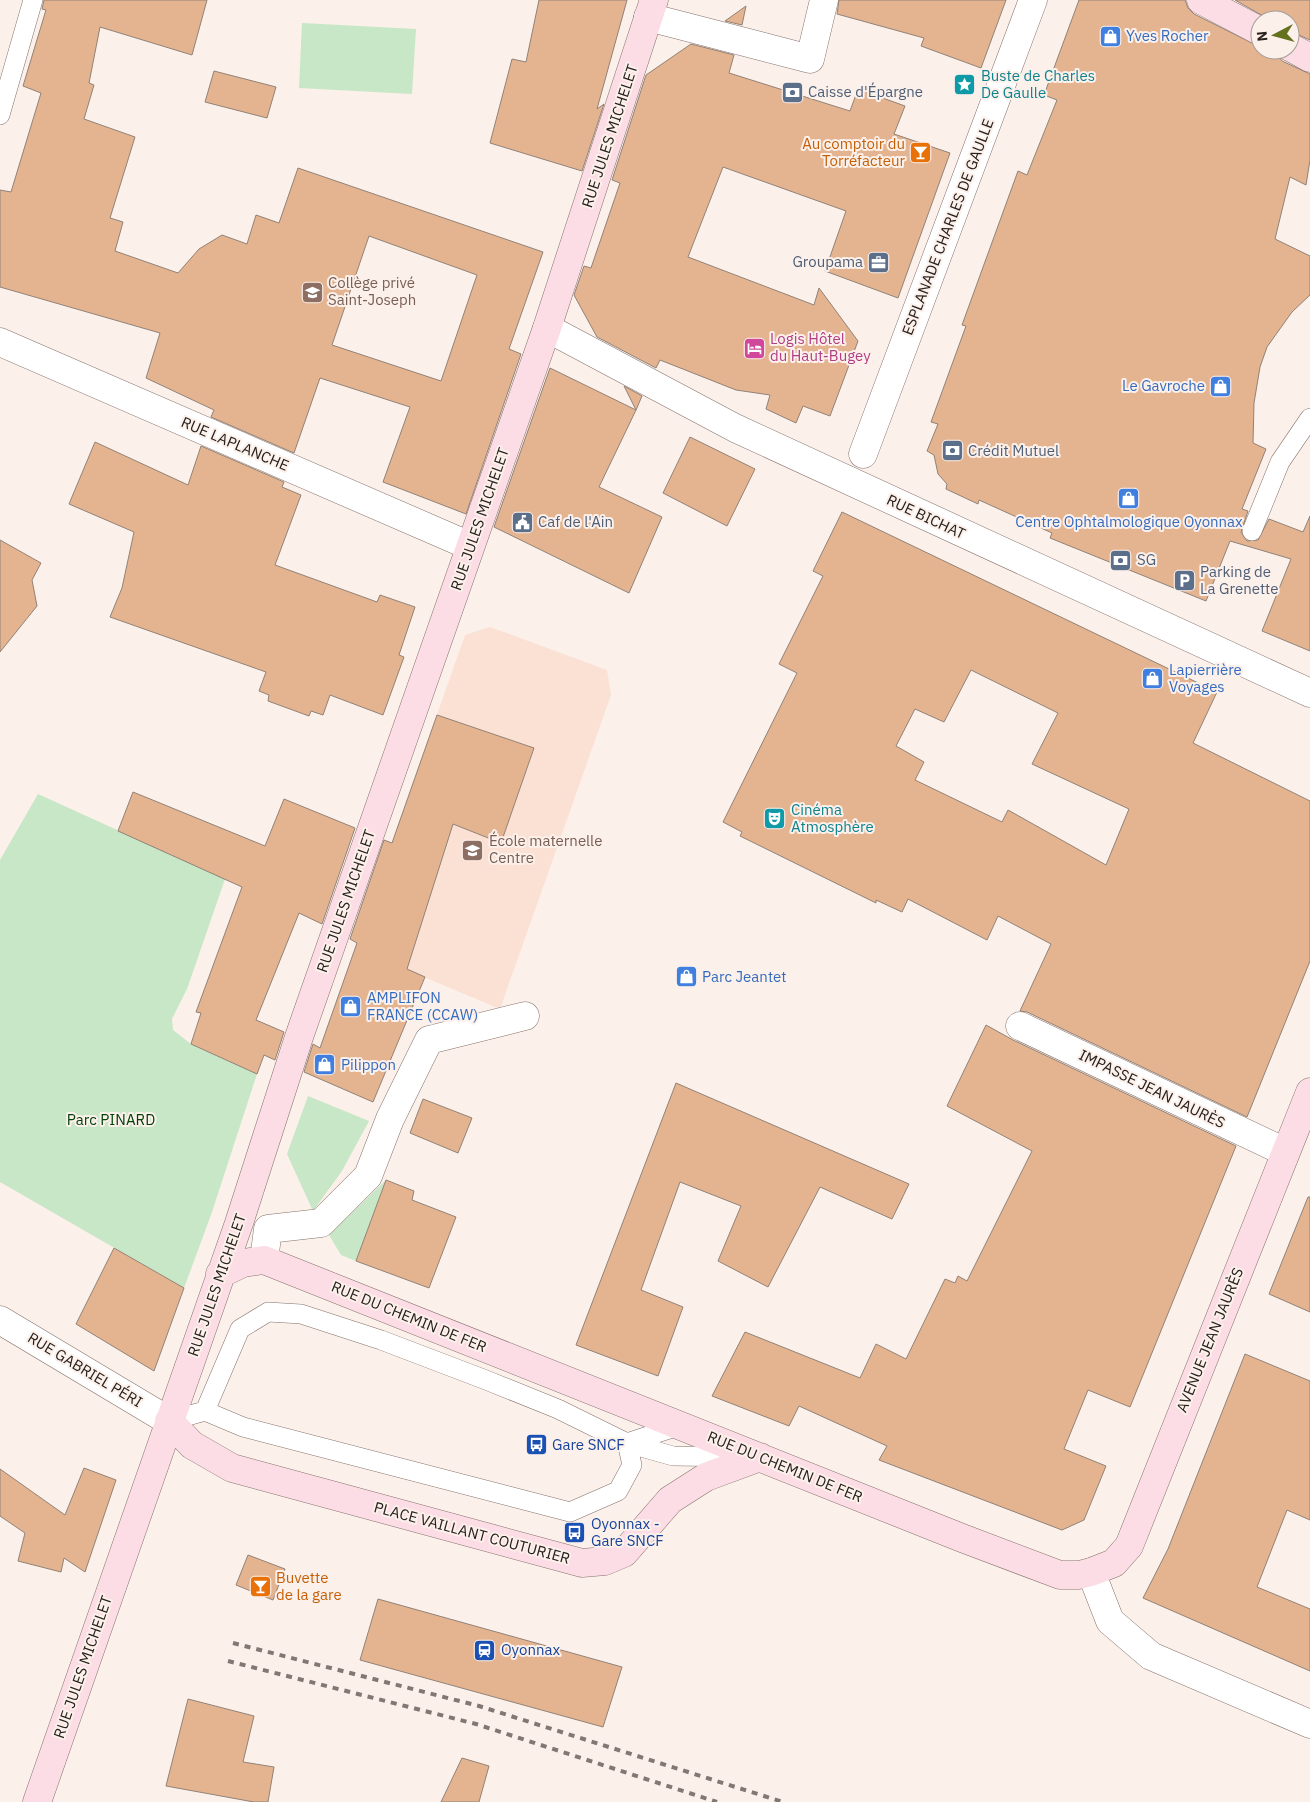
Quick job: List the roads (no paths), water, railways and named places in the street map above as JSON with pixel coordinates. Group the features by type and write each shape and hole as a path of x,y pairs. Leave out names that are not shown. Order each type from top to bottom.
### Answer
{"street":[{"path":"651,8 810,59 824,0"},
{"name":"ESPLANADE CHARLES DE GAULLE","path":"863,454 1034,0"},
{"path":"1202,0 1250,26"},
{"name":"RUE JULES MICHELET","path":"37,1802 288,1077 299,1037 547,328 651,8"},
{"name":"RUE BICHAT","path":"547,328 735,428 1310,693"},
{"name":"RUE LAPLANCHE","path":"0,342 470,546"},
{"path":"220,1274 243,1263 264,1260 268,1229 321,1223 368,1176 390,1119 429,1040 525,1016"},
{"name":"IMPASSE JEAN JAURÈS","path":"1020,1026 1285,1152"},
{"name":"AVENUE JEAN JAURÈS","path":"1091,1572 1114,1562 1129,1546 1310,1092"},
{"name":"RUE DU CHEMIN DE FER","path":"264,1260 1060,1574 1079,1575 1091,1572"},
{"name":"RUE GABRIEL PÉRI","path":"0,1320 169,1421"},
{"name":"PLACE VAILLANT COUTURIER","path":"169,1421 192,1445 232,1468 582,1563 605,1560 624,1553 670,1500 706,1477 760,1457"},
{"path":"1091,1572 1110,1622 1151,1656 1310,1724"}],"lane":[{"path":"0,115 32,0"},
{"path":"1252,531 1280,462 1310,418"},
{"path":"205,1412 240,1329 268,1312 301,1314 381,1340 495,1384 558,1409 627,1443 673,1456 760,1457"},
{"path":"169,1421 205,1412 243,1427 570,1512 618,1491 632,1465 627,1443"},
{"path":"627,1443 681,1425"}],"railway":[{"path":"233,1643 479,1706 783,1802"},
{"path":"228,1661 476,1724 717,1802"}],"place":[{"name":"Yves Rocher","path":"1110,36"},
{"name":"Buste de Charles De Gaulle","path":"965,85"},
{"name":"Caisse d'Épargne","path":"792,92"},
{"name":"Au comptoir du Torréfacteur","path":"921,153"},
{"name":"Groupama","path":"879,262"},
{"name":"Collège privé Saint-Joseph","path":"312,292"},
{"name":"Logis Hôtel du Haut-Bugey","path":"754,348"},
{"name":"Le Gavroche","path":"1221,386"},
{"name":"Crédit Mutuel","path":"952,451"},
{"name":"Centre Ophtalmologique Oyonnax","path":"1129,499"},
{"name":"Caf de l'Ain","path":"522,522"},
{"name":"SG","path":"1121,560"},
{"name":"Parking de La Grenette","path":"1184,581"},
{"name":"Lapierrière Voyages","path":"1153,679"},
{"name":"Cinéma Atmosphère","path":"775,819"},
{"name":"École maternelle Centre","path":"473,850"},
{"name":"Parc Jeantet","path":"686,977"},
{"name":"AMPLIFON FRANCE (CCAW)","path":"351,1007"},
{"name":"Pilippon","path":"325,1065"},
{"name":"Gare SNCF","path":"536,1445"},
{"name":"Oyonnax - Gare SNCF","path":"575,1533"},
{"name":"Buvette de la gare","path":"260,1587"},
{"name":"Oyonnax","path":"485,1650"}],"park label":[{"name":"Parc PINARD","path":"111,1120"}]}
